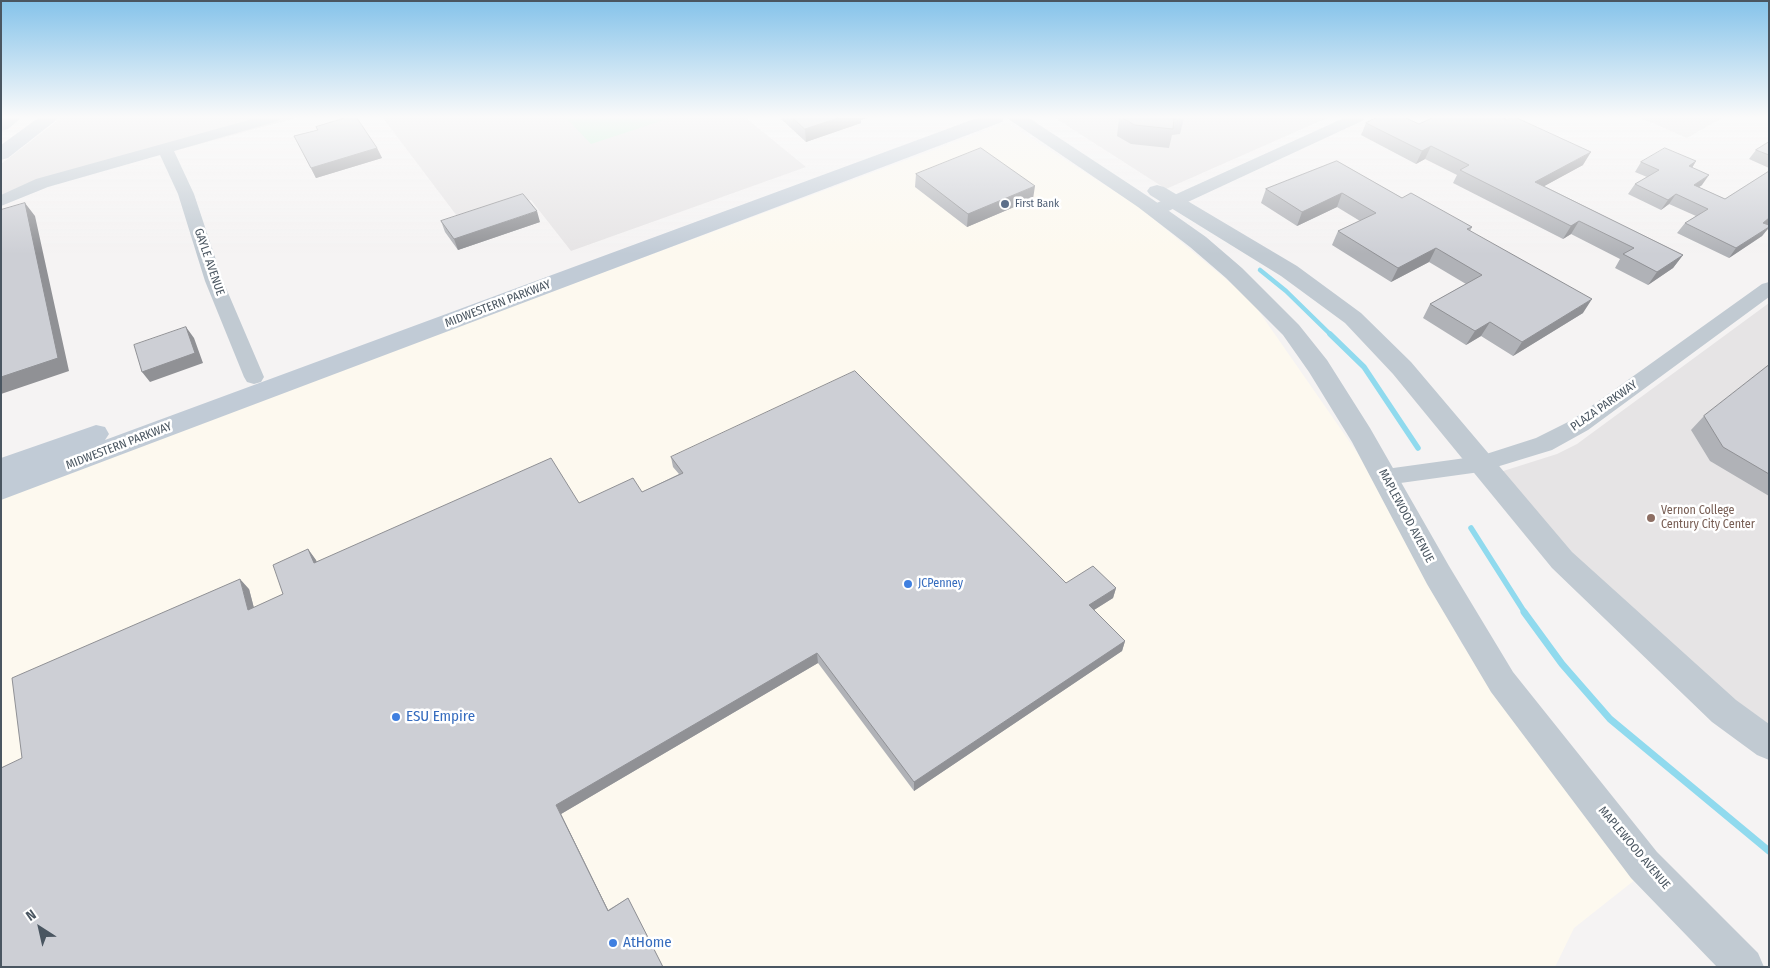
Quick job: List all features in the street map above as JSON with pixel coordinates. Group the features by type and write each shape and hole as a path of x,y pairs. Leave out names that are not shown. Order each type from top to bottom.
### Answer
{"main road":[{"name":"MIDWESTERN PARKWAY","path":"741,206 847,163"},
{"name":"MIDWESTERN PARKWAY","path":"1,490 258,385 741,206 865,163"},
{"name":"MIDWESTERN PARKWAY","path":"1,469 258,385"}],"street":[{"path":"1,201 42,183 112,163"},
{"name":"GAYLE AVENUE","path":"172,163 186,194 214,281 258,385"},
{"name":"MAPLEWOOD AVENUE","path":"1092,163 1165,206 1289,271 1329,298 1353,318 1402,368 1480,464 1562,560 1607,604 1724,711 1769,744"},
{"name":"MAPLEWOOD AVENUE","path":"1106,163 1165,206 1198,242 1234,273 1291,330 1318,366 1386,477 1438,575 1502,682 1644,865 1744,967"},
{"path":"1165,206 1258,163"},
{"name":"PLAZA PARKWAY","path":"1386,477 1480,464 1544,444 1580,425 1682,349 1769,288"}],"shaded area":[{"path":"2,163 129,163 1,198"},
{"path":"417,163 801,163 806,167 571,251 531,200 463,224"},
{"path":"898,163 1070,163 1138,206 1251,300 1363,461 1462,644 1636,879 1574,928 1555,967 1,967 1,495"},
{"path":"1126,163 1225,163 1166,189"},
{"name":"Vernon College Century City Center","path":"1769,303 1769,733 1643,630 1497,473 1557,454 1577,444"}],"building":[{"path":"308,163 327,163 311,168"},
{"path":"943,163 1003,163 1035,186 968,214 916,174"},
{"path":"1331,163 1341,163 1402,198 1411,193 1472,227 1467,229 1592,299 1522,342 1490,322 1475,331 1430,304 1482,275 1436,248 1398,268 1338,231 1376,213 1342,193 1302,212 1266,189"},
{"path":"1465,163 1570,163 1535,182 1683,255 1657,272 1623,254 1634,248 1579,221 1571,226 1460,170 1469,165"},
{"path":"1644,163 1693,163 1689,166 1709,175 1694,185 1725,199 1769,171 1769,218 1763,223 1769,225 1769,227 1736,248 1685,223 1708,209 1676,194 1668,200 1635,184 1659,170"},
{"path":"523,194 537,211 454,239 441,221"},
{"path":"25,203 58,358 1,377 1,210"},
{"path":"186,327 195,353 142,372 134,345"},
{"path":"1769,365 1769,474 1723,447 1704,416"},
{"path":"855,371 1066,583 1093,566 1116,588 1089,605 1125,641 914,782 817,653 556,805 608,911 628,898 663,967 1,967 1,768 22,758 12,678 240,579 248,610 283,594 273,565 308,549 314,563 551,458 579,503 633,478 642,492 683,473 671,457"}],"waterway":[{"path":"1260,270 1286,291 1331,335"},
{"path":"1330,334 1364,367 1418,448"},
{"path":"1471,528 1525,613"},
{"path":"1524,612 1562,664 1610,719 1769,851"}],"place":[{"name":"First Bank","path":"1005,204"},
{"name":"Vernon College Century City Center","path":"1651,518"},
{"name":"JCPenney","path":"908,584"},
{"name":"ESU Empire","path":"396,717"},
{"name":"AtHome","path":"613,943"}]}
